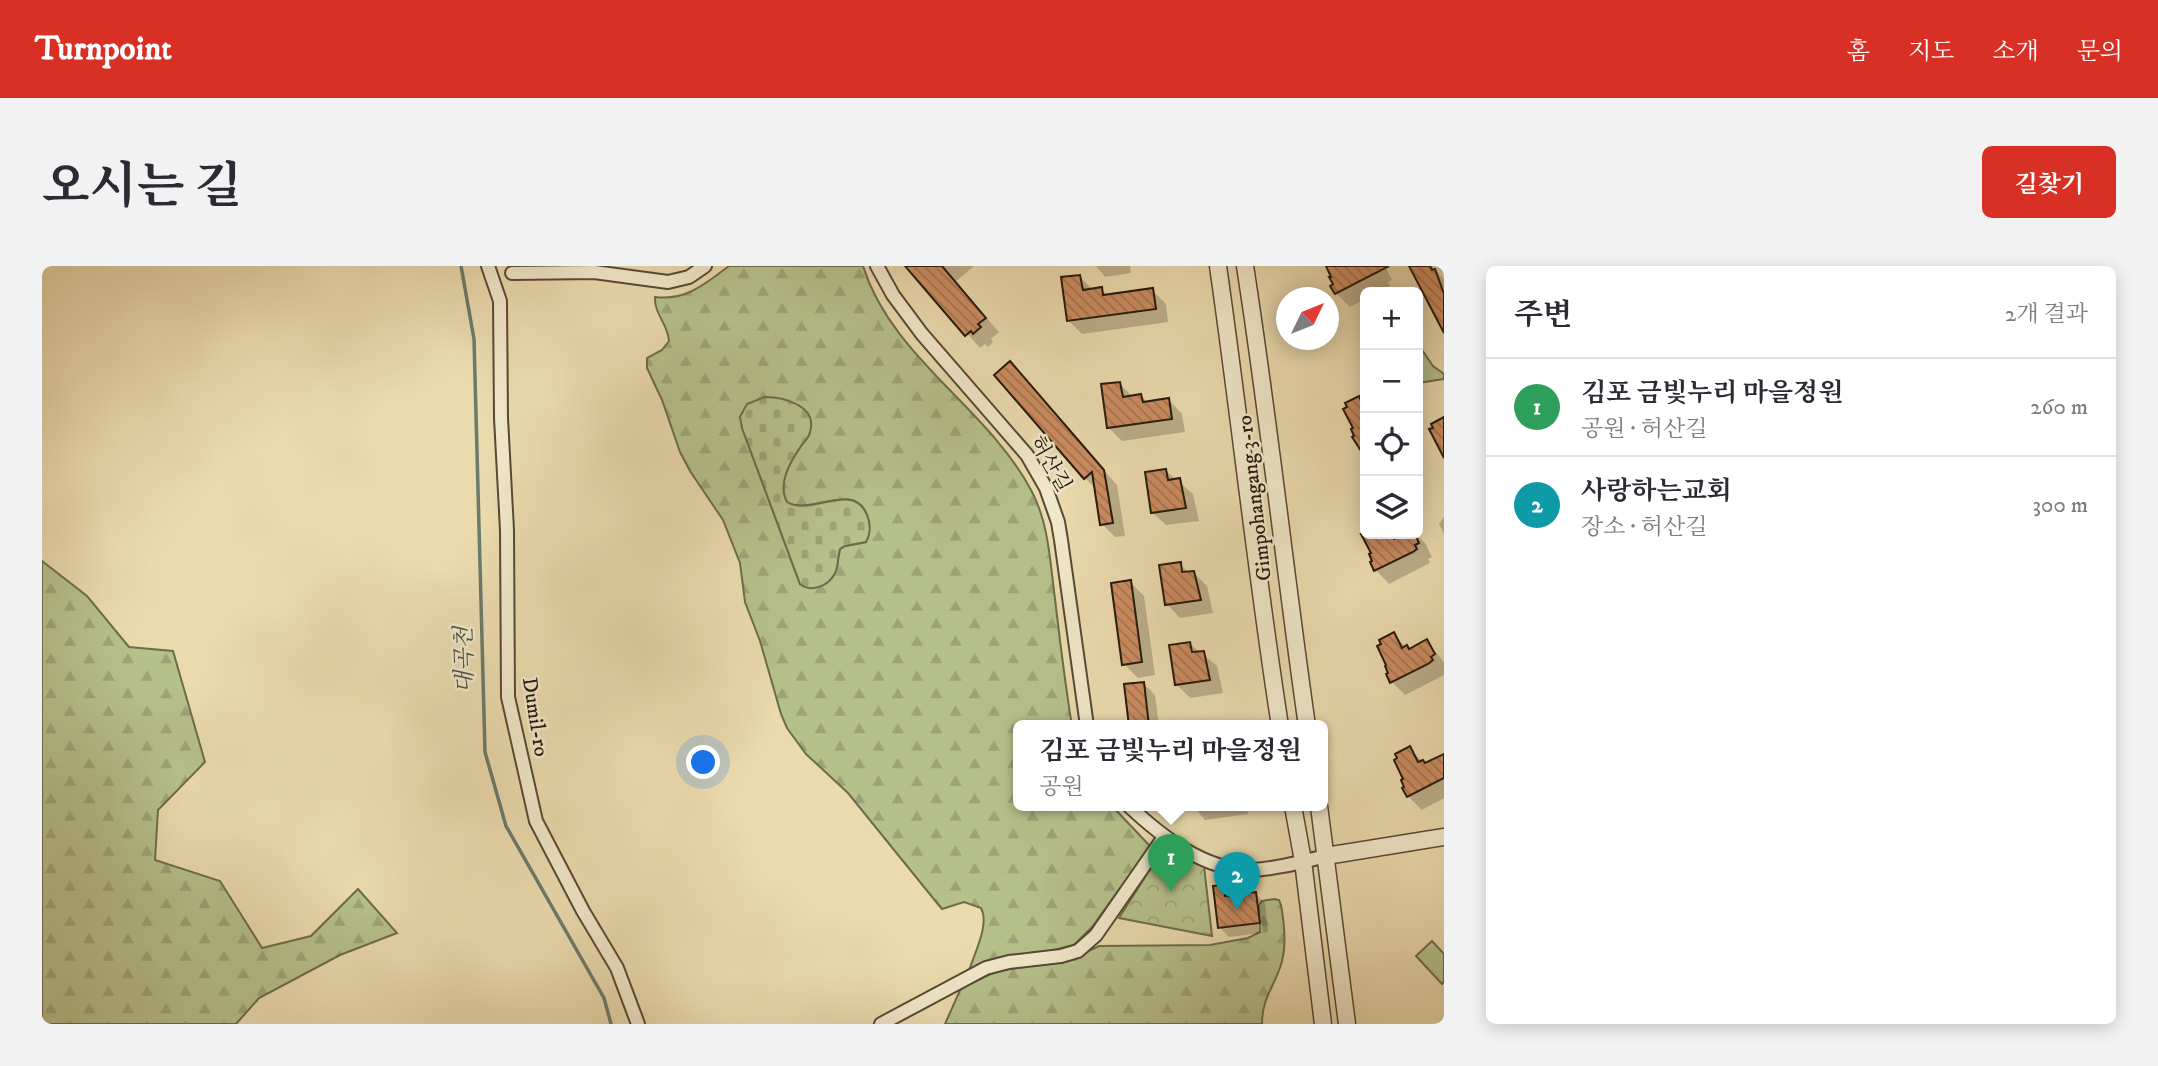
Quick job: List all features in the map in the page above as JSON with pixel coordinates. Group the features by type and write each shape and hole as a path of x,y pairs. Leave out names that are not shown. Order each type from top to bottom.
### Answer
{"street":[{"name":"Dumil-ro","path":"488,266 500,301 507,530 508,697 536,821 583,911 617,968 638,1024"},
{"path":"512,273 594,272 668,282 689,277 705,266"},
{"name":"허산길","path":"877,266 904,312 1018,445 1046,488 1058,522 1086,720"},
{"name":"Gimpohangang 3-ro","path":"1218,266 1279,720"},
{"name":"Gimpohangang 3-ro","path":"1245,266 1258,346 1285,573 1306,720"},
{"path":"1135,811 1164,837 1206,859 1237,869 1268,868 1444,837"},
{"path":"1294,811 1303,861 1323,1024"},
{"path":"1320,811 1347,1024"},
{"path":"881,1024 986,968 1009,962 1068,955 1087,945 1164,837"}],"green space":[{"path":"729,266 863,266 877,299 895,328 990,433 1031,490 1042,516 1048,543 1071,720 1013,720 1013,811 1117,811 1149,845 1092,927 1074,945 969,971 984,922 981,908 964,902 942,909 848,793 806,754 787,728 745,602 740,563 723,520 680,452 662,400 647,368 647,358 662,350 669,341 655,297 686,294","holes":["742,428 801,446 789,466 783,488 787,502 808,505 842,499 852,500 861,505 869,521 866,542 840,549 837,566 800,584"]},
{"path":"1423,351 1433,366 1444,374 1444,379 1423,382"},
{"path":"765,397 798,405 809,416 811,423 809,436 786,473 783,488 787,502 808,505 842,499 852,500 861,505 867,515 870,532 866,542 840,549 835,573 819,587 809,588 800,584 742,428 740,417 747,404"},
{"path":"42,561 87,596 129,647 173,651 205,762 158,810 155,860 220,881 262,948 311,936 358,889 397,933 340,955 259,998 236,1024 42,1024"},
{"path":"1169,847 1204,866 1212,936 1119,918 1163,849"},
{"path":"1279,900 1281,905 1284,947 1282,961 1264,1006 1262,1024 945,1024 961,988 997,971 1070,960 1099,946 1210,945 1248,938 1260,932 1259,905 1262,901"},
{"path":"1432,941 1444,954 1442,984 1416,956"}],"building":[{"path":"905,266 942,266 986,318 978,324 981,327 973,334 971,331 965,336"},
{"path":"1326,266 1389,266 1339,292 1339,287 1330,286 1333,284"},
{"path":"1409,266 1430,266 1432,270 1435,269 1444,294 1444,333 1423,293 1423,287 1420,287"},
{"path":"1080,275 1083,290 1102,287 1103,295 1153,288 1156,309 1067,321 1061,277"},
{"path":"1010,361 1104,470 1113,523 1100,525 1092,472 1084,479 994,375"},
{"path":"1120,382 1123,397 1141,394 1143,402 1169,398 1172,419 1107,428 1101,384"},
{"path":"1359,396 1360,398 1360,449 1352,437 1353,428 1343,409 1347,407 1345,403"},
{"path":"1444,417 1444,458 1429,429 1433,428 1431,424"},
{"path":"1166,469 1168,480 1180,478 1186,508 1151,513 1145,472"},
{"path":"1364,539 1417,539 1419,543 1415,545 1417,549 1413,552 1374,571 1370,562 1371,553"},
{"path":"1181,562 1182,572 1194,571 1201,600 1165,605 1159,565"},
{"path":"1131,580 1142,662 1122,665 1111,583"},
{"path":"1394,632 1402,648 1407,645 1409,649 1427,639 1435,654 1428,664 1390,683 1386,665 1377,646 1381,644 1379,640"},
{"path":"1190,642 1192,652 1204,651 1210,680 1175,685 1169,645"},
{"path":"1144,682 1148,720 1128,720 1124,684"},
{"path":"1410,746 1418,762 1423,760 1425,763 1444,754 1444,778 1407,797 1402,788 1403,779 1394,760 1397,758 1395,754"},
{"path":"1224,885 1225,896 1256,892 1260,923 1218,928 1213,886"}],"waterway":[{"name":"대곡천","path":"461,266 474,339 485,752 506,826 604,998 611,1024"}],"place":[{"name":"김포 금빛누리 마을정원","path":"1171,892"},
{"name":"사랑하는교회","path":"1237,910"}]}
